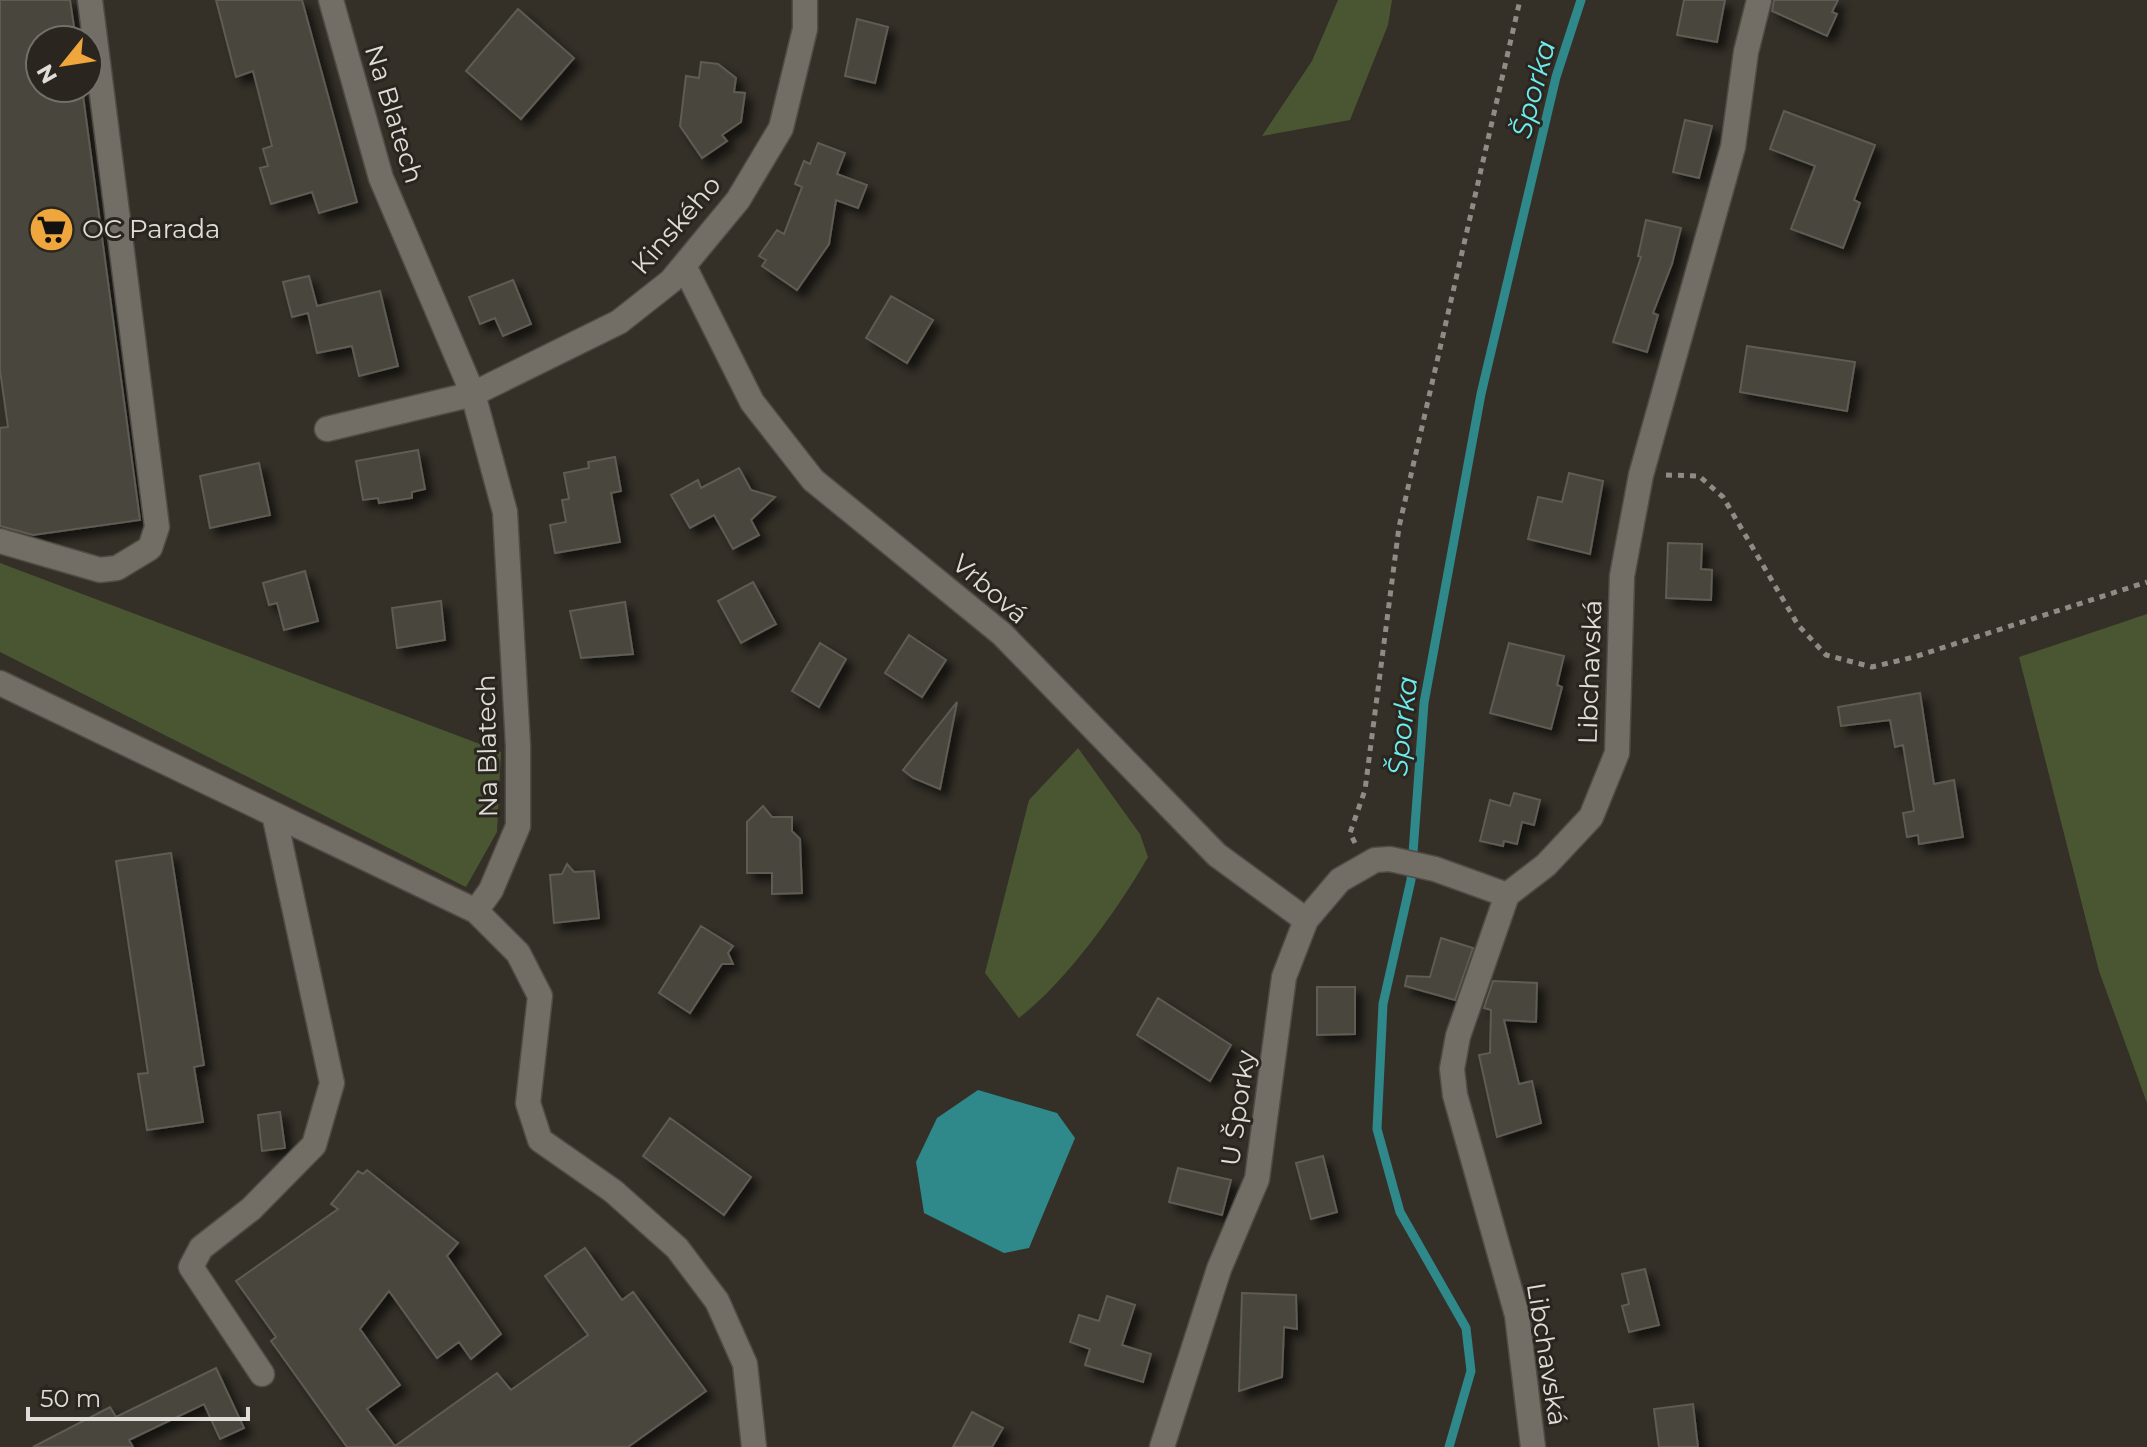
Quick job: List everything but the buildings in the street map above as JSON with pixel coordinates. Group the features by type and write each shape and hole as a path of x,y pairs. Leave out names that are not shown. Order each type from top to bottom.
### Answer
{"street":[{"path":"0,541 100,570 117,568 150,548 157,527 90,0"},
{"name":"Na Blatech","path":"331,0 381,178 473,394 505,512 518,746 518,826 491,890 476,911"},
{"name":"Kinského","path":"327,429 473,394 619,322 671,281 738,200 781,128 805,29 805,0"},
{"name":"Libchavská","path":"1533,1447 1517,1315 1455,1095 1452,1069 1458,1036 1507,895 1546,865 1591,817 1617,753 1622,576 1641,475 1733,147 1746,52 1759,0"},
{"name":"Vrbová","path":"684,266 752,402 813,480 1002,634 1217,855 1306,920"},
{"path":"0,683 476,911 518,953 540,996 528,1103 540,1140 613,1191 677,1248 717,1301 745,1364 754,1447"},
{"path":"262,1374 191,1267 201,1248 251,1209 314,1145 332,1083 274,814"},
{"path":"1378,862 1435,869 1507,895"},
{"name":"U Šporky","path":"1162,1447 1219,1269 1257,1179 1284,977 1306,920 1340,880 1378,862"}],"path":[{"path":"1378,862 1350,833 1365,790 1399,527 1520,0"},
{"path":"1641,475 1699,476 1723,497 1798,625 1826,655 1872,667 1914,657 2147,582"}],"green space":[{"path":"1338,0 1392,0 1388,25 1350,120 1262,136 1312,61"},
{"path":"0,563 501,752 497,832 466,887 0,652"},
{"path":"2147,614 2147,1103 2099,971 2019,657"},
{"path":"1078,748 1140,834 1148,857 1122,899 1073,965 1019,1018 985,973 1029,800"}],"water":[{"path":"978,1090 1057,1113 1075,1138 1029,1248 1004,1253 924,1213 916,1162 937,1118"}],"waterway":[{"name":"Šporka","path":"1449,1447 1471,1371 1466,1328 1400,1212 1377,1129 1383,1004 1411,880 1424,703 1481,394 1556,77 1581,0"}],"place":[{"name":"OC Parada","path":"51,229"}]}
